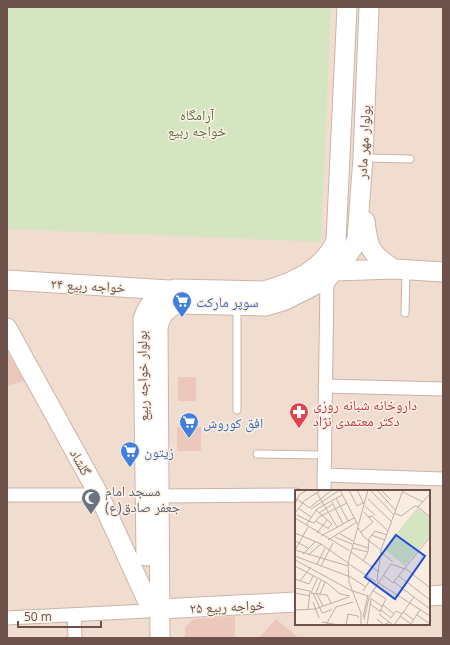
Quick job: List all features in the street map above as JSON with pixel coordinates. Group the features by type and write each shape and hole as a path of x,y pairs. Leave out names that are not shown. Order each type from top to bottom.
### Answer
{"street":[{"path":"347,11 368,11"},
{"name":"بولوار مهر مادر","path":"329,270 336,241 347,11"},
{"name":"بولوار مهر مادر","path":"329,270 354,246 357,238 363,158 368,11"},
{"path":"361,183 369,248 380,260 400,270"},
{"path":"324,490 325,386 329,270"},
{"path":"169,290 264,291 278,287 309,272 329,270 400,270 443,272"},
{"name":"بولوار خواجه ربیع","path":"148,638 158,496 158,327 160,318 166,311 176,304 266,306 277,303 317,286 329,270"},
{"name":"خواجه ربیع ۲۴","path":"7,280 169,290"},
{"name":"بولوار خواجه ربیع","path":"160,638 151,606 141,326 149,306 158,296 169,290"},
{"name":"گلشاد","path":"7,328 99,495 151,606"},
{"path":"325,386 443,389"},
{"path":"324,475 443,479"},
{"path":"7,495 99,495"},
{"path":"158,496 295,495"},
{"path":"430,596 443,595"},
{"name":"خواجه ربیع ۲۵","path":"151,606 295,602"},
{"path":"7,618 74,615 151,606"},
{"path":"74,615 75,638"}],"lane":[{"path":"363,158 410,159"},
{"path":"400,270 405,313"},
{"path":"236,410 237,306"},
{"path":"257,454 324,455"}],"shaded area":[{"path":"7,7 443,7 443,638 7,638"}],"green space":[{"name":"آرامگاه خواجه ربیع","path":"7,7 331,7 321,242 7,229"}],"building":[{"path":"7,351 24,381 7,386"},
{"path":"178,377 196,377 196,401 178,401"},
{"name":"افق کوروش","path":"177,427 201,427 201,451 177,451"},
{"path":"235,616 235,638 185,638 185,628 193,619"},
{"path":"276,619 299,638 259,638"}],"place":[{"name":"سوپر مارکت","path":"182,318"},
{"name":"داروخانه شبانه روزی دکتر معتمدی نژاد","path":"299,429"},
{"name":"افق کوروش","path":"189,439"},
{"name":"زیتون","path":"130,468"},
{"name":"مسجد امام جعفر صادق(ع)","path":"91,515"}]}
